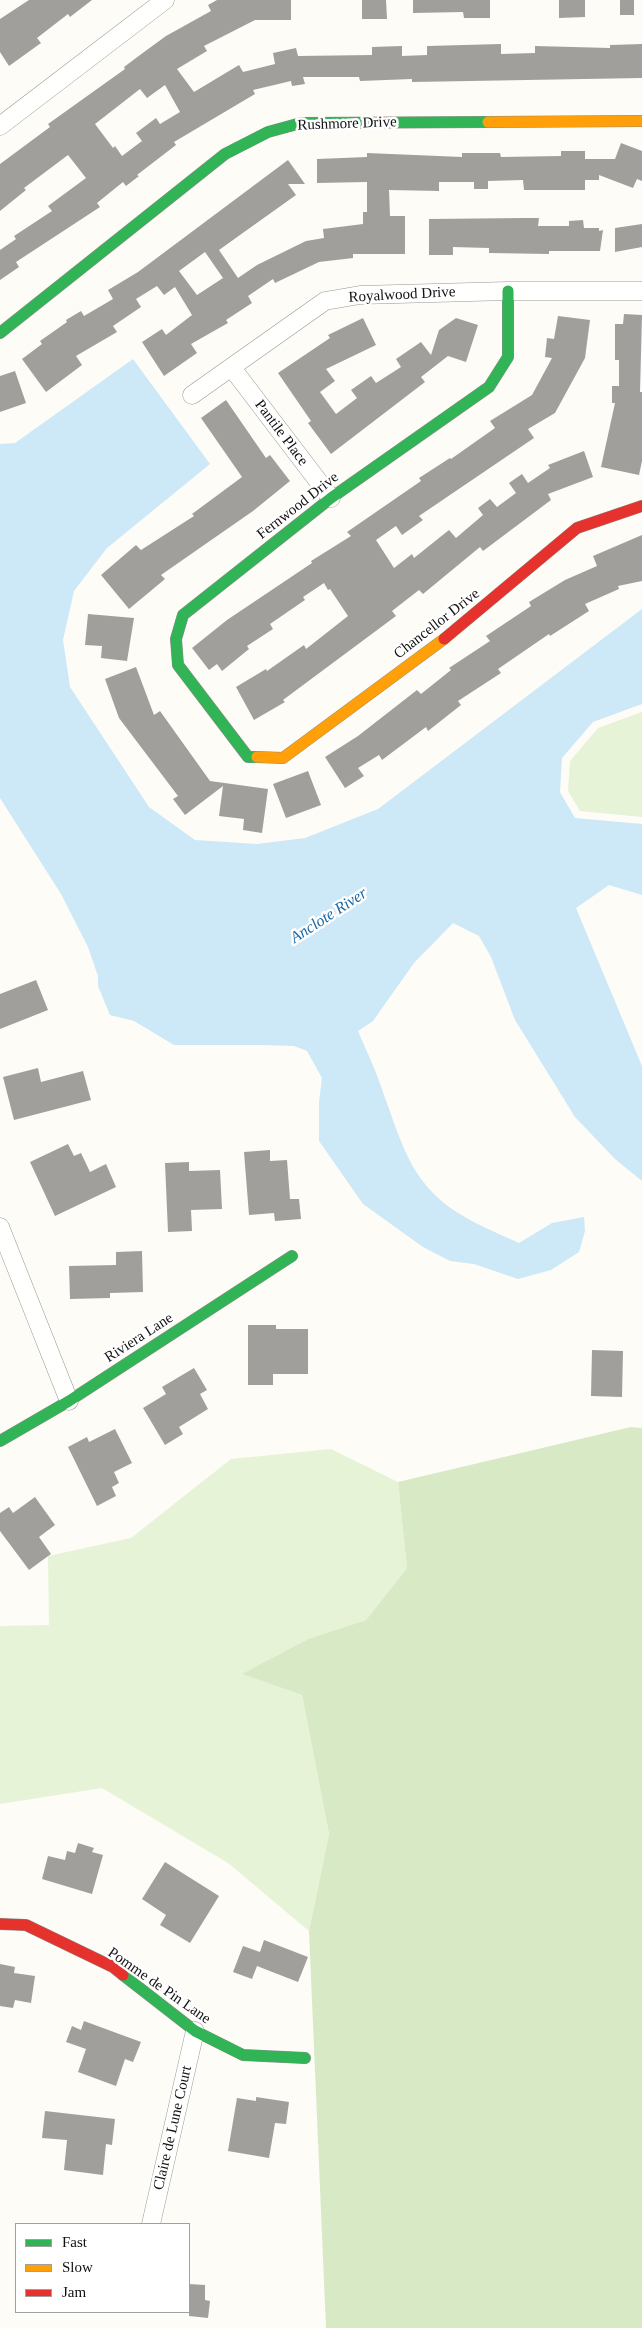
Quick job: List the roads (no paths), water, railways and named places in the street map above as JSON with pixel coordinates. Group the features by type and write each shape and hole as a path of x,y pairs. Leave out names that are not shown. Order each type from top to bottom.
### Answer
{"street":[{"path":"0,126 165,0"},
{"name":"Rushmore Drive","path":"0,333 225,154 268,132 301,122 642,121"},
{"name":"Fernwood Drive","path":"248,757 178,665 176,639 183,615 331,498 489,386 508,357 508,292"},
{"name":"Royalwood Drive","path":"192,395 325,301 360,295 642,292"},
{"name":"Pantile Place","path":"232,368 331,498"},
{"name":"Chancellor Drive","path":"248,757 283,758 460,627 577,528 642,506"},
{"path":"0,1227 69,1401"},
{"name":"Riviera Lane","path":"0,1441 69,1401 292,1256"},
{"name":"Pomme de Pin Lane","path":"0,1924 26,1925 113,1968 195,2031 243,2055 305,2058"},
{"name":"Claire de Lune Court","path":"151,2223 195,2031"}],"water":[{"name":"Anclote River","path":"133,359 210,464 107,548 74,591 63,640 70,687 149,807 195,840 257,844 305,838 378,809 642,609 642,704 593,722 562,758 560,792 575,818 642,824 642,895 609,885 576,908 642,1066 642,1181 615,1159 575,1117 515,1020 491,957 479,936 453,923 414,963 373,1021 358,1031 410,1161 426,1185 445,1204 476,1223 519,1243 552,1223 584,1217 585,1231 579,1252 551,1270 518,1279 474,1264 450,1261 423,1247 363,1204 319,1141 319,1102 322,1078 307,1051 294,1046 174,1045 134,1021 110,1015 98,986 98,976 88,947 61,894 0,798 0,444 15,443"}]}
